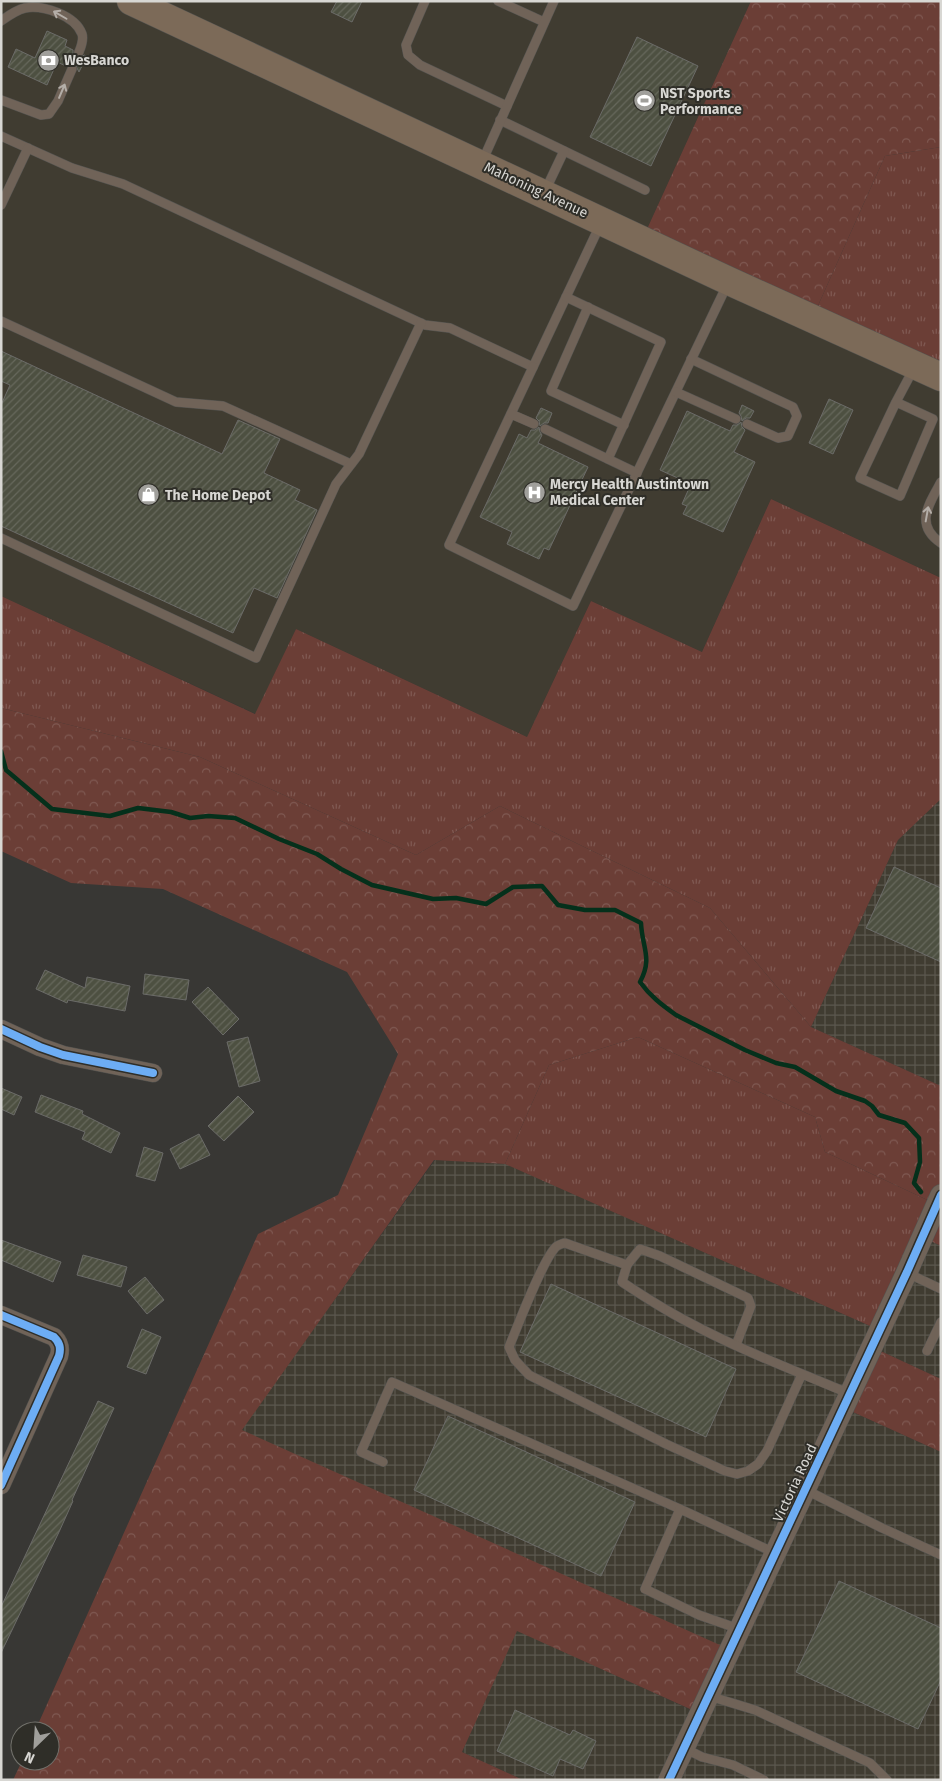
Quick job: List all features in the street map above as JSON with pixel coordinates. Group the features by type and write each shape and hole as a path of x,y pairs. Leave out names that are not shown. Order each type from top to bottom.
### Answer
{"main road":[{"name":"Mahoning Avenue","path":"131,1 729,281 941,378"}],"street":[{"path":"1,1029 40,1047 63,1055 153,1073"},
{"name":"Victoria Road","path":"669,1780 806,1490 941,1195"},
{"path":"1,1315 54,1337 60,1349 59,1356 1,1485"}],"lane":[{"path":"425,1 406,45 408,55 420,65 507,106"},
{"path":"498,1 544,22"},
{"path":"481,164 554,1"},
{"path":"1,21 23,9 47,8 78,27 82,35 82,44 79,52"},
{"path":"1,100 41,115 49,114 58,101 72,68"},
{"path":"500,120 645,190"},
{"path":"1,136 72,168 123,184 421,323 450,328 533,367"},
{"path":"1,205 28,148"},
{"path":"544,194 564,151"},
{"path":"602,220 449,545 573,606 729,281"},
{"path":"566,297 661,342 608,459"},
{"path":"588,308 551,391 624,425"},
{"path":"1,321 176,402 222,406 351,464"},
{"path":"1,538 256,658 336,484 358,454 421,323"},
{"path":"691,359 793,407 797,416 788,436 778,438 747,424"},
{"path":"896,402 933,419 900,496 860,478 896,402 915,366"},
{"path":"676,392 736,419"},
{"path":"511,414 534,424"},
{"path":"545,429 637,472"},
{"path":"941,482 927,508 925,524 932,537 941,543"},
{"path":"627,1265 565,1243 558,1246 550,1256 529,1298 509,1347 515,1360 529,1375 666,1444 725,1471 737,1474 748,1471 758,1464 767,1451 802,1374"},
{"path":"736,1345 751,1306 748,1298 660,1256 640,1249 627,1265 622,1282 688,1323 736,1345 802,1374 850,1394"},
{"path":"907,1272 941,1289"},
{"path":"927,1351 941,1322"},
{"path":"383,1462 361,1452 392,1382 680,1508 776,1553"},
{"path":"806,1490 941,1555"},
{"path":"680,1508 646,1589 699,1615 740,1629"},
{"path":"708,1696 755,1710 870,1763 887,1780"},
{"path":"684,1748 702,1757 733,1765 764,1780"}],"shaded area":[{"path":"1,1 751,1 642,240 941,377 941,578 771,499 702,652 591,601 527,737 296,629 256,714 1,596"},
{"path":"941,799 941,1086 811,1027 898,840"},
{"path":"435,1160 506,1164 879,1330 922,1237 941,1246 941,1379 872,1347 844,1408 941,1452 941,1780 523,1780 462,1752 517,1630 700,1714 241,1430"}],"green space":[{"path":"751,1 941,1 941,147 885,156 812,319 642,240"},
{"path":"941,147 941,377 812,319 885,156"},
{"path":"771,499 941,578 941,799 898,840 811,1027 710,908 500,806 416,855 200,757 1,708 1,596 255,714 296,629 527,737 591,601 702,652"},
{"path":"1,708 200,757 416,855 500,806 710,908 811,1027 941,1086 941,1246 922,1237 936,1204 825,1152 815,1117 638,1037 549,1065 505,1164 434,1160 242,1430 731,1650 701,1714 517,1631 462,1752 523,1780 13,1780 17,1771 60,1771 60,1721 39,1721 258,1234 338,1195 398,1054 347,972 163,889 71,883 1,851"},
{"path":"638,1037 815,1117 825,1152 936,1204 879,1330 505,1164 549,1065"},
{"path":"872,1347 941,1379 941,1452 844,1408"}],"building":[{"path":"337,1 362,1 352,22 331,12"},
{"name":"WesBanco","path":"47,31 67,40 65,46 73,50 76,58 84,55 87,56 79,72 75,64 71,63 66,66 57,62 47,85 8,67 16,49 35,58"},
{"name":"NST Sports Performance","path":"637,37 698,66 651,166 590,137"},
{"name":"The Home Depot","path":"1,351 222,454 238,420 280,439 264,473 300,490 295,500 317,510 277,598 254,588 233,633 1,526 1,405 10,385 1,381"},
{"path":"829,399 853,410 833,454 809,443"},
{"path":"742,405 754,411 750,418 742,421 739,413"},
{"path":"541,408 552,413 548,423 540,426 536,418"},
{"path":"687,411 730,431 733,425 741,422 745,430 734,452 755,462 723,532 683,514 687,506 682,504 691,484 660,470"},
{"name":"Mercy Health Austintown Medical Center","path":"539,427 542,435 538,443 588,467 549,550 544,548 539,559 507,544 512,532 480,517 519,434 527,438 531,430"},
{"path":"894,867 941,888 941,962 866,928"},
{"path":"45,970 85,988 87,977 130,986 125,1011 68,1000 67,1003 36,989"},
{"path":"145,974 189,980 186,1000 143,994"},
{"path":"208,987 239,1019 223,1035 192,1002"},
{"path":"248,1037 260,1081 239,1087 227,1042"},
{"path":"1,1088 22,1097 14,1115 1,1109"},
{"path":"41,1095 83,1111 82,1114 120,1133 111,1153 82,1139 85,1132 35,1112"},
{"path":"238,1096 254,1112 224,1141 208,1126"},
{"path":"199,1134 210,1155 180,1169 170,1149"},
{"path":"144,1147 163,1153 155,1181 136,1176"},
{"path":"1,1240 61,1262 53,1282 1,1260"},
{"path":"83,1255 127,1267 121,1287 77,1275"},
{"path":"145,1277 164,1300 147,1314 128,1291"},
{"path":"551,1284 736,1369 706,1437 520,1352"},
{"path":"142,1329 161,1337 146,1374 127,1367"},
{"path":"98,1401 114,1408 59,1532 1,1653 1,1607"},
{"path":"448,1416 635,1502 601,1576 414,1490"},
{"path":"839,1581 941,1628 941,1680 918,1729 796,1672"},
{"path":"515,1710 570,1735 573,1730 596,1741 583,1769 560,1759 553,1776 497,1751"}],"waterway":[{"path":"1,751 6,770 52,809 110,816 138,808 171,812 190,818 208,816 235,818 279,839 317,854 372,885 433,899 456,898 486,904 513,887 542,886 558,905 585,910 615,910 641,923 646,953 646,966 640,982 661,1004 676,1015 745,1050 776,1063 795,1067 836,1091 865,1101 879,1115 905,1123 919,1138 920,1162 914,1183 921,1192"}],"cycle path":[{"path":"1,1029 40,1047 63,1055 153,1073"},
{"path":"669,1780 907,1272 941,1195"},
{"path":"1,1315 54,1337 59,1344 60,1350 1,1485"}],"place":[{"name":"WesBanco","path":"48,60"},
{"name":"NST Sports Performance","path":"644,101"},
{"name":"Mercy Health Austintown Medical Center","path":"534,492"},
{"name":"The Home Depot","path":"149,495"}]}
